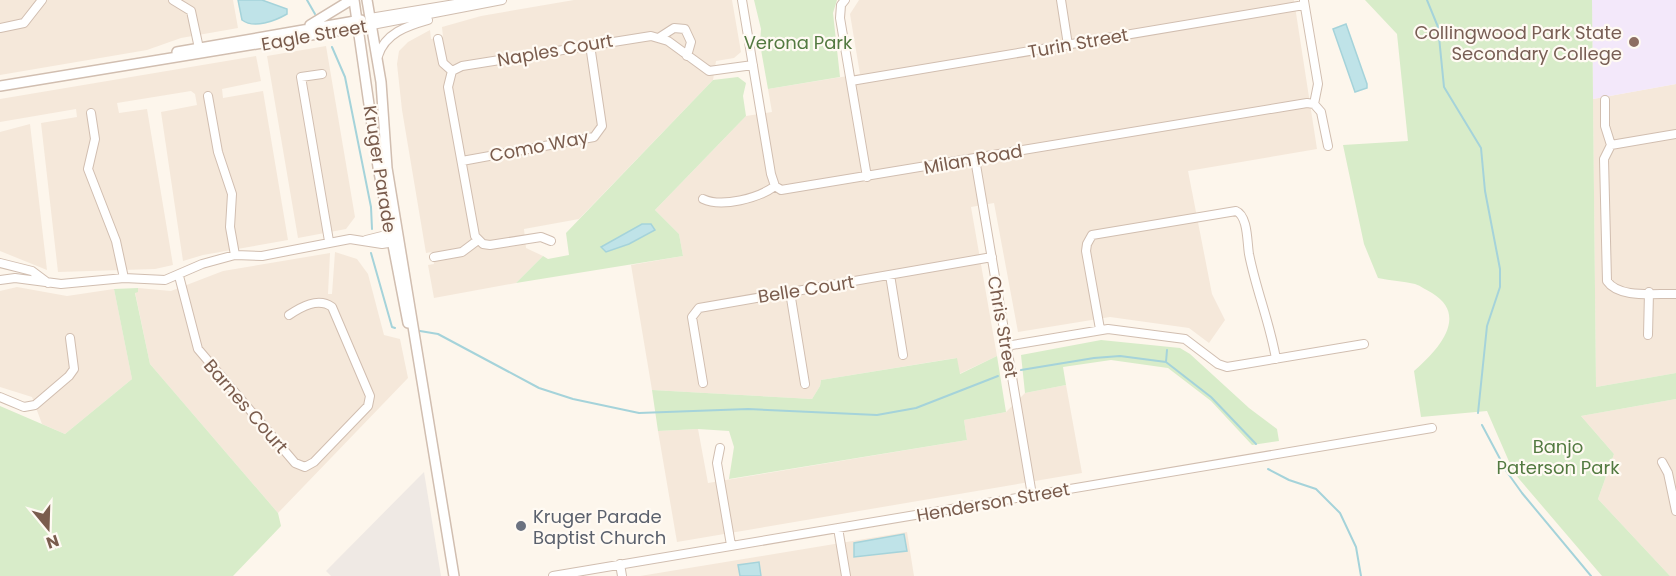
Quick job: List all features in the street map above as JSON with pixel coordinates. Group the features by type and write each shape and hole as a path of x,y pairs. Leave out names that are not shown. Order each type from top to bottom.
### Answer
{"street":[{"path":"0,28 24,23 42,0"},
{"path":"173,0 191,11 200,51"},
{"path":"303,30 353,0"},
{"name":"Kruger Parade","path":"353,0 454,576"},
{"name":"Kruger Parade","path":"367,0 378,56 395,237"},
{"name":"Eagle Street","path":"371,22 478,0"},
{"name":"Eagle Street","path":"0,87 358,24 446,13 502,0"},
{"path":"703,199 712,203 761,195 775,186 742,0"},
{"path":"845,0 841,5 840,18 867,177"},
{"path":"1061,0 1068,45"},
{"path":"1304,3 1318,84 1314,104 1321,112 1328,146"},
{"name":"Turin Street","path":"851,81 1304,3"},
{"path":"378,56 381,44 389,37 410,25 446,13"},
{"name":"Eagle Street","path":"200,51 303,30 358,24"},
{"name":"Naples Court","path":"452,71 462,66 639,36 660,37 674,28 685,29 691,42 687,56"},
{"path":"660,37 709,71 753,65"},
{"path":"438,39 443,63 452,71 448,81 473,230 478,240 490,245 541,237 551,241"},
{"name":"Como Way","path":"462,161 594,137 602,126 590,45"},
{"path":"322,74 301,77 329,241"},
{"path":"207,96 218,152 232,194 230,227 236,255"},
{"path":"1605,100 1605,126 1611,145 1604,159 1607,281 1612,288 1676,294"},
{"name":"Milan Road","path":"775,186 787,191 1314,104"},
{"path":"91,113 95,139 88,168 116,240 124,278"},
{"path":"1611,145 1676,134"},
{"name":"Chris Street","path":"975,159 1032,495"},
{"path":"1100,329 1086,251 1092,235 1236,211 1244,219 1253,275 1271,329 1276,359"},
{"path":"0,280 15,278 73,284 124,278 165,280 179,276 202,264 236,255 262,256 329,241 366,240 382,244 395,237"},
{"path":"434,257 462,252 478,240"},
{"name":"Belle Court","path":"703,383 692,323 694,310 704,306 992,257"},
{"path":"0,263 32,271 48,283"},
{"path":"890,275 903,355"},
{"name":"Barnes Court","path":"179,276 198,349 295,463 305,467 314,462 368,406 370,396 332,307 323,303 315,303 289,315"},
{"path":"790,292 805,384"},
{"path":"1648,335 1649,292"},
{"path":"1006,346 1100,329 1185,339 1218,364 1227,367 1364,344"},
{"path":"0,397 24,407 35,405 74,369 70,338"},
{"name":"Henderson Street","path":"553,576 1432,428"},
{"path":"720,448 717,463 731,545"},
{"path":"1662,462 1668,472 1676,511"},
{"path":"837,528 846,576"},
{"path":"620,564 622,576"}],"shaded area":[{"path":"0,0 233,0 238,28 181,38 147,50 0,75"},
{"path":"574,0 732,0 741,52 734,58 716,61 713,80 579,219 524,229 526,248 543,256 516,283 434,298 428,265 434,264 432,252 426,253 402,110 397,64 399,51 408,42 430,30 431,39 443,37 442,27 481,16"},
{"path":"859,0 1294,0 1317,149 1188,171 1212,294 1225,320 1209,343 1189,328 1110,317 1018,332 994,203 971,207 997,356 959,374 956,358 821,380 812,399 652,390 631,265 683,256 679,234 655,210 746,116 772,112 768,89 860,74 850,14"},
{"name":"Collingwood Park State Secondary College","path":"1592,0 1676,0 1676,84 1593,99"},
{"path":"326,46 355,217 346,229 298,238 267,56"},
{"path":"256,56 261,81 222,89 223,98 263,91 288,240 203,255 183,261 161,112 197,105 195,94 191,91 117,103 119,113 147,109 173,265 155,269 58,272 41,123 77,117 76,109 0,122 0,99"},
{"path":"1676,84 1676,373 1596,387 1593,99"},
{"path":"30,124 47,270 0,251 0,132"},
{"path":"335,252 357,259 368,274 384,335 400,339 408,378 278,513 150,364 135,292 138,292 138,288 171,291 223,271 330,253 328,294 332,294"},
{"path":"17,287 67,296 114,289 132,379 65,434 42,424 32,397 0,387 0,291"},
{"path":"1066,385 1082,473 677,542 658,431 698,429 708,483 967,440 964,420 1006,412 1025,393"},
{"path":"1676,399 1676,576 1670,576 1598,499 1614,454 1581,416"},
{"path":"424,472 441,576 331,576 326,571"},
{"path":"907,532 914,576 640,576 762,556"}],"green space":[{"name":"Verona Park","path":"754,0 837,0 833,13 840,77 768,89 760,44 761,29"},
{"name":"Banjo Paterson Park","path":"1365,0 1592,0 1596,387 1676,373 1676,399 1581,416 1614,454 1598,499 1670,576 1602,576 1514,473 1487,411 1421,417 1414,371 1440,344 1449,323 1448,312 1443,302 1419,286 1378,278 1364,244 1343,145 1408,141 1397,34"},
{"path":"738,77 746,83 743,96 746,116 655,210 679,234 683,256 516,283 543,256 548,259 569,255 566,233 713,80"},
{"path":"138,288 138,292 135,293 150,364 278,513 281,526 233,576 0,576 0,406 65,434 132,379 114,289"},
{"path":"1101,340 1180,348 1190,354 1249,408 1277,429 1279,441 1252,445 1211,401 1168,368 1111,360 1063,367 1066,385 1025,393 1021,355"},
{"path":"997,356 1006,412 964,420 967,440 729,479 734,447 729,431 698,429 658,431 652,390 812,399 821,380 957,358 960,374"}],"water":[{"path":"238,0 262,0 287,9 287,14 264,23 247,23 242,20"},
{"path":"1346,24 1367,84 1367,88 1355,92 1333,29"},
{"path":"642,224 651,224 655,230 629,244 606,252 601,247"},
{"path":"904,534 907,551 854,557 854,543"},
{"path":"759,562 761,576 740,576 738,565"}],"waterway":[{"path":"307,0 315,14"},
{"path":"1427,0 1438,27 1444,87 1481,148 1485,191 1500,269 1500,287 1487,326 1478,413"},
{"path":"332,47 345,77 371,207 372,229"},
{"path":"371,253 392,327 395,328"},
{"path":"420,331 438,334 539,388 573,399 639,413 748,409 877,415 916,408 998,376"},
{"path":"1166,362 1167,350"},
{"path":"1021,370 1120,356 1166,362 1211,397 1256,444"},
{"path":"1482,425 1507,472 1522,493 1591,576"},
{"path":"1268,469 1289,480 1316,489 1340,513 1356,547 1361,576"}],"place":[{"name":"Collingwood Park State Secondary College","path":"1634,42"},
{"name":"Kruger Parade Baptist Church","path":"521,526"}]}
